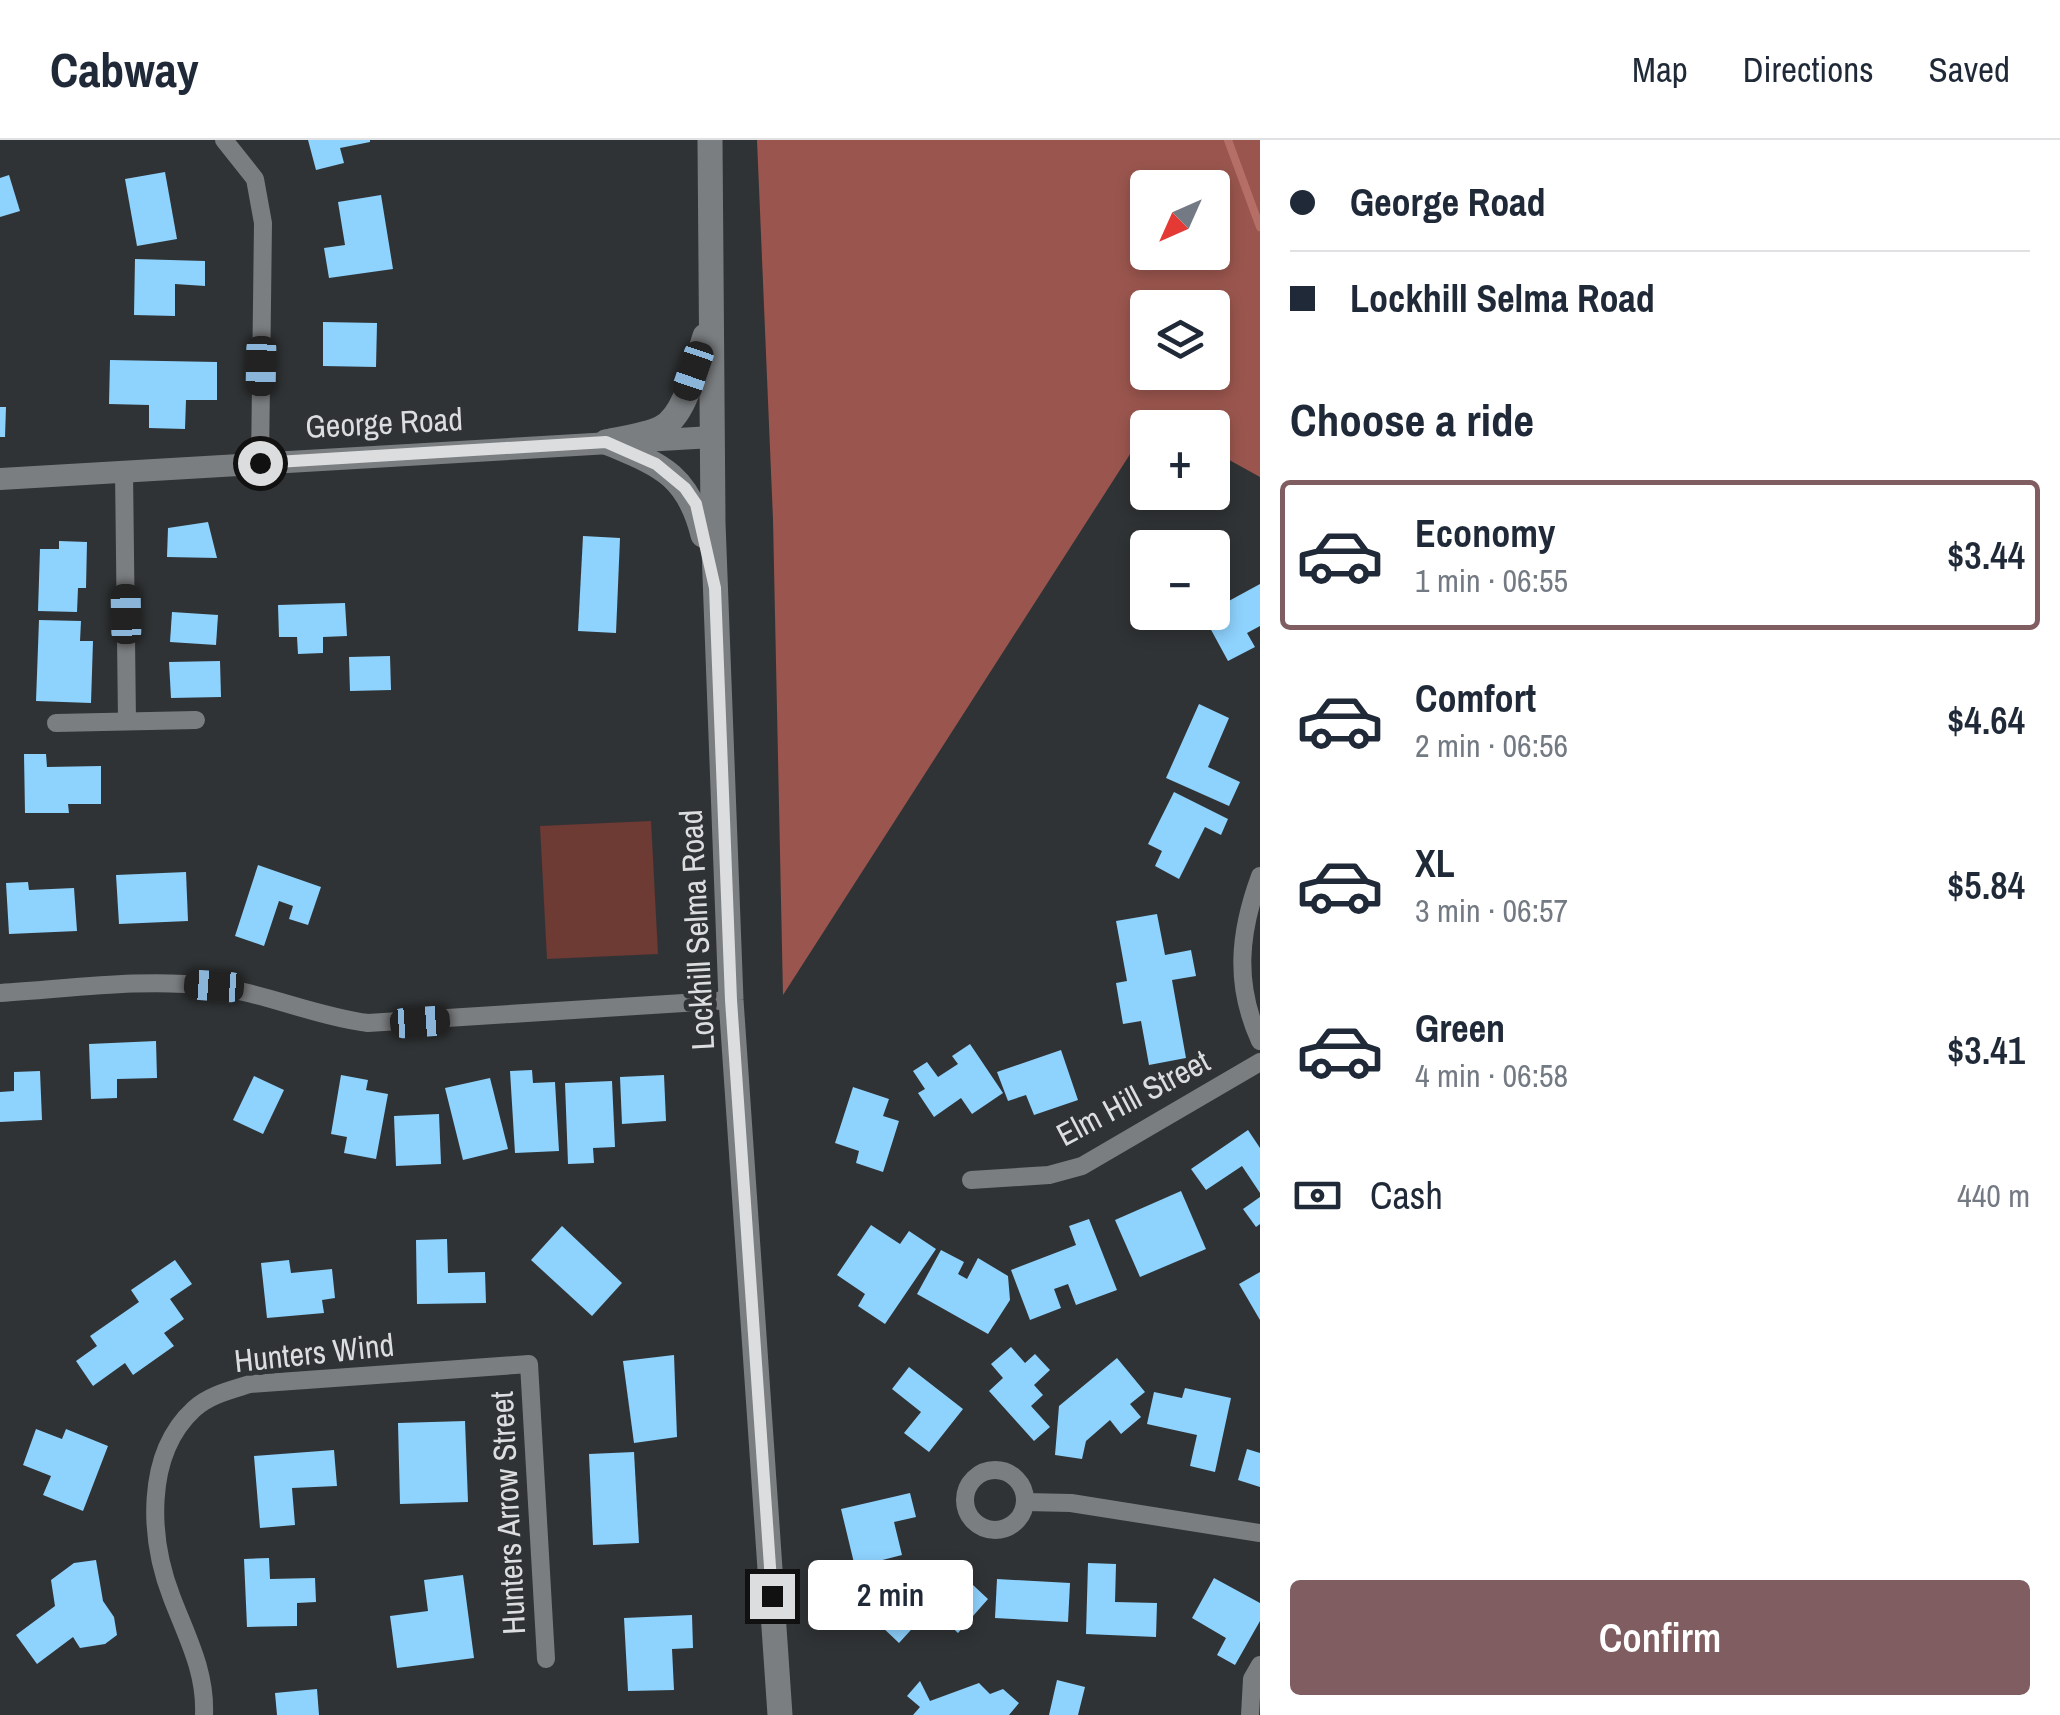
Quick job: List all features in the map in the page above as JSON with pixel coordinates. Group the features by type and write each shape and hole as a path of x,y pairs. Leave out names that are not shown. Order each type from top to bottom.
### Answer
{"main road":[{"name":"Lockhill Selma Road","path":"710,140 715,588 731,1000 780,1715"},
{"path":"606,442 670,422 684,398 712,318"},
{"path":"606,442 656,464 685,488 696,504 715,588"}],"street":[{"path":"224,140 237,150 254,179 263,223 260,463"},
{"name":"George Road","path":"0,478 712,437"},
{"path":"124,471 127,722"},
{"path":"56,723 196,720"},
{"path":"1260,876 1246,915 1240,969 1246,1005 1260,1041"},
{"path":"0,993 168,983 214,986 322,1017 368,1023 731,1000"},
{"name":"Elm Hill Street","path":"971,1180 1049,1174 1082,1166 1260,1062"},
{"name":"Hunters Arrow Street","path":"529,1364 546,1660"},
{"name":"Hunters Wind","path":"204,1715 205,1693 193,1646 170,1595 158,1551 156,1505 168,1444 193,1410 210,1398 250,1384 529,1364"},
{"path":"1025,1502 1071,1503 1260,1534"},
{"path":"1252,1715 1252,1679 1260,1665"},
{"path":"1252,1715 1260,1709"}],"shaded area":[{"path":"757,140 1260,140 1260,477 1230,460 1230,410 1130,410 1130,454 783,995 773,519"},
{"path":"651,821 658,954 547,959 540,826"}],"building":[{"path":"308,140 370,142 340,148 344,163 316,170"},
{"path":"165,172 177,239 137,246 125,179"},
{"path":"9,175 20,211 0,217 0,178"},
{"path":"381,195 393,269 329,278 324,248 345,245 338,202"},
{"path":"135,259 205,261 205,286 175,284 175,316 134,315"},
{"path":"323,322 377,323 376,367 323,366"},
{"path":"110,360 217,362 217,400 186,400 185,429 149,428 149,405 109,404"},
{"path":"0,407 6,407 5,437 0,437"},
{"path":"208,522 217,558 167,557 168,528"},
{"path":"583,536 620,538 616,633 578,631"},
{"path":"59,541 87,542 86,588 78,588 77,612 38,611 40,549 59,549"},
{"path":"1260,584 1260,626 1247,633 1255,647 1228,661 1211,630 1230,630 1230,600"},
{"path":"345,603 347,636 323,637 323,653 298,654 297,637 279,637 278,605"},
{"path":"172,612 218,615 216,645 170,642"},
{"path":"39,620 81,621 80,641 93,641 91,703 36,701"},
{"path":"390,656 391,690 350,691 349,657"},
{"path":"220,661 221,697 171,698 169,662"},
{"path":"1199,704 1229,718 1208,767 1240,782 1229,806 1166,778"},
{"path":"24,754 46,754 47,767 101,766 101,804 68,804 69,813 25,813"},
{"path":"1174,792 1228,819 1221,835 1205,827 1179,879 1155,866 1162,851 1148,844"},
{"path":"258,865 321,887 308,925 289,919 293,906 279,901 264,946 235,936"},
{"path":"186,872 188,921 119,924 116,875"},
{"path":"28,882 29,890 74,888 77,931 9,934 6,883"},
{"path":"1157,914 1165,955 1191,950 1196,976 1172,980 1186,1058 1149,1065 1141,1021 1123,1024 1116,983 1127,981 1116,921"},
{"path":"156,1041 157,1078 117,1079 117,1098 91,1099 89,1044"},
{"path":"970,1044 1003,1093 972,1114 961,1098 934,1117 918,1093 925,1089 913,1071 927,1062 938,1077 958,1064 952,1056"},
{"path":"1061,1050 1078,1100 1034,1115 1026,1095 1008,1101 997,1072"},
{"path":"532,1070 533,1083 555,1082 559,1151 515,1153 510,1071"},
{"path":"40,1071 42,1120 0,1122 0,1092 14,1091 14,1072"},
{"path":"341,1075 368,1080 366,1090 388,1094 376,1159 344,1153 347,1137 331,1134"},
{"path":"664,1075 666,1121 622,1124 620,1077"},
{"path":"254,1076 284,1090 263,1134 233,1120"},
{"path":"490,1078 508,1149 463,1160 445,1088"},
{"path":"612,1081 615,1147 593,1148 594,1163 568,1164 565,1083"},
{"path":"853,1087 889,1099 883,1116 899,1121 883,1172 856,1163 859,1151 835,1143"},
{"path":"439,1114 441,1164 396,1166 394,1116"},
{"path":"1248,1130 1260,1148 1260,1193 1242,1166 1206,1190 1191,1169"},
{"path":"1181,1191 1206,1249 1140,1277 1115,1220"},
{"path":"1260,1197 1260,1224 1256,1227 1243,1209"},
{"path":"1089,1219 1117,1290 1076,1305 1068,1284 1054,1289 1061,1308 1030,1320 1011,1270 1076,1245 1069,1226"},
{"path":"871,1225 900,1244 909,1231 936,1249 885,1324 858,1306 865,1294 837,1275"},
{"path":"562,1226 622,1283 592,1316 531,1260"},
{"path":"447,1239 448,1273 485,1272 486,1303 417,1304 416,1240"},
{"path":"941,1250 964,1262 958,1274 967,1279 978,1258 1008,1276 1010,1300 988,1334 917,1294"},
{"path":"175,1260 192,1284 170,1299 184,1319 164,1333 174,1346 133,1375 125,1363 93,1386 76,1361 97,1346 90,1336 139,1302 131,1290"},
{"path":"289,1260 291,1273 332,1269 335,1298 322,1300 324,1313 267,1318 261,1263"},
{"path":"1260,1272 1260,1320 1239,1284"},
{"path":"1011,1347 1025,1363 1035,1354 1050,1370 1034,1385 1043,1395 1031,1406 1050,1427 1034,1441 989,1391 1003,1378 991,1364"},
{"path":"674,1355 677,1437 634,1443 623,1361"},
{"path":"1117,1358 1145,1392 1130,1404 1141,1417 1121,1434 1110,1420 1086,1441 1082,1459 1055,1455 1059,1406"},
{"path":"909,1367 963,1409 929,1452 904,1433 921,1412 892,1389"},
{"path":"1185,1388 1231,1398 1215,1472 1190,1466 1197,1435 1147,1424 1154,1392 1182,1398"},
{"path":"465,1421 468,1502 400,1504 398,1423"},
{"path":"36,1429 62,1439 66,1429 108,1446 83,1511 43,1495 51,1476 23,1465"},
{"path":"1247,1449 1260,1453 1260,1487 1238,1480"},
{"path":"334,1450 337,1486 292,1488 295,1525 260,1528 254,1456"},
{"path":"634,1452 639,1543 593,1545 589,1454"},
{"path":"910,1493 916,1517 894,1522 902,1555 855,1567 841,1509"},
{"path":"269,1558 270,1579 315,1578 316,1602 297,1603 297,1626 247,1627 244,1559"},
{"path":"96,1560 103,1601 114,1617 117,1635 105,1644 80,1648 73,1637 37,1664 16,1635 55,1606 51,1580 74,1563"},
{"path":"924,1562 948,1584 959,1572 988,1599 958,1633 931,1608 899,1643 880,1625 902,1602 894,1595"},
{"path":"1088,1563 1116,1564 1115,1602 1157,1603 1156,1637 1086,1634"},
{"path":"463,1575 474,1658 397,1668 390,1616 428,1611 424,1580"},
{"path":"1214,1578 1260,1603 1260,1621 1235,1665 1217,1655 1226,1638 1192,1618"},
{"path":"997,1579 1070,1583 1068,1622 995,1618"},
{"path":"692,1615 693,1648 672,1649 674,1690 628,1691 624,1618"},
{"path":"1057,1680 1085,1687 1078,1715 1049,1715"},
{"path":"920,1681 930,1701 979,1683 990,1694 1003,1689 1019,1703 1009,1715 913,1715 920,1707 907,1696"},
{"path":"317,1689 319,1715 277,1715 275,1693"}],"waterway":[{"path":"1228,140 1260,227"}],"route":[{"path":"260,463 606,442 674,476 696,504 715,588 731,1000 772,1596"}]}
